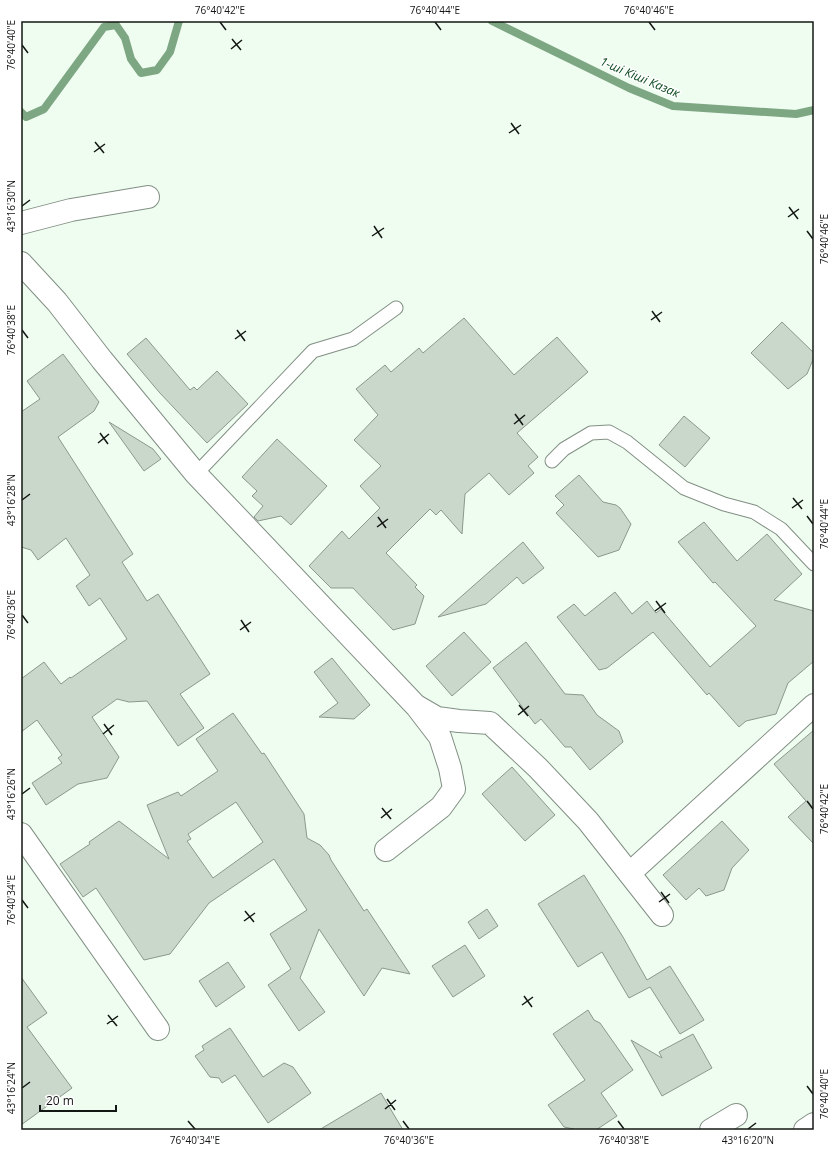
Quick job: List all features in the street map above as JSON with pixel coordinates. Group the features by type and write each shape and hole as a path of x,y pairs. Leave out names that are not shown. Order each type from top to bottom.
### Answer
{"street":[{"path":"21,223 71,210 148,197"},
{"path":"21,263 56,302 196,474 417,706 440,737 450,768 454,789 441,807 386,850"},
{"path":"630,873 814,705"},
{"path":"417,706 436,718 490,723 538,768 583,816 662,915"},
{"path":"21,834 158,1029"},
{"path":"711,1130 736,1115"},
{"path":"805,1130 814,1124"}],"lane":[{"path":"196,474 313,351 353,339 396,308"},
{"path":"552,461 564,449 591,433 609,432 627,442 684,488 724,504 754,512 781,529 814,564"}],"building":[{"path":"464,318 514,375 557,337 588,372 517,433 538,457 528,466 534,473 509,495 489,473 465,494 462,534 441,510 436,515 430,509 386,553 417,585 415,587 424,596 415,624 393,630 353,588 331,588 309,566 342,531 349,539 380,508 360,486 381,466 354,440 378,415 356,389 385,365 391,372 419,348 423,353"},
{"path":"782,322 814,353 814,357 807,374 788,389 751,353"},
{"path":"146,338 190,390 194,387 197,390 217,371 248,404 207,443 159,392 127,354"},
{"path":"63,354 99,402 94,411 58,437 133,554 122,562 147,601 158,594 210,674 180,694 204,728 178,746 147,701 129,702 117,699 92,717 119,757 107,778 78,784 46,805 32,783 62,763 58,758 62,755 37,720 21,732 21,679 44,662 61,684 127,639 100,598 89,606 76,586 90,575 66,538 38,560 31,550 21,547 21,412 40,399 27,381"},
{"path":"684,416 710,438 685,467 659,445"},
{"path":"109,422 153,449 161,459 144,471"},
{"path":"277,439 327,486 291,525 281,516 258,521 254,517 263,506 252,496 257,491 242,477"},
{"path":"579,475 603,502 616,505 620,508 631,524 619,550 598,557 556,513 564,505 555,496"},
{"path":"704,522 737,561 767,534 802,574 774,600 814,611 814,661 788,683 776,714 746,721 739,727 709,693 707,695 653,632 607,668 599,670 557,617 574,604 585,616 615,592 632,614 647,601 656,613 661,609 710,667 756,626 715,582 713,583 678,542"},
{"path":"523,542 544,568 523,584 517,577 486,604 438,617"},
{"path":"464,632 491,662 452,696 426,666"},
{"path":"526,642 565,694 583,695 597,715 619,731 623,742 590,770 571,747 565,747 541,719 535,724 493,668"},
{"path":"332,658 370,705 354,719 319,717 338,703 314,672"},
{"path":"233,713 262,754 264,753 304,814 307,838 320,845 329,855 364,911 367,909 410,974 382,968 364,996 319,929 300,978 325,1012 299,1031 268,985 291,969 270,934 307,910 274,859 209,903 170,954 144,960 96,888 83,897 60,864 90,844 89,842 119,821 169,859 147,805 178,792 181,796 218,771 196,739","holes":["236,802 263,842 213,878 187,841 191,839 188,834"]},
{"path":"814,730 814,844 788,817 806,801 774,764"},
{"path":"512,767 555,815 525,841 482,794"},
{"path":"722,821 749,850 732,868 724,890 706,896 699,888 686,900 663,875"},
{"path":"584,875 623,937 647,980 670,966 704,1020 680,1034 650,987 629,998 602,952 578,967 538,904"},
{"path":"487,909 498,926 479,939 468,922"},
{"path":"465,945 485,976 453,997 432,966"},
{"path":"228,962 245,987 216,1007 199,981"},
{"path":"21,977 47,1013 27,1027 72,1088 21,1125"},
{"path":"588,1010 594,1020 600,1023 633,1070 601,1093 617,1116 596,1130 574,1130 564,1127 548,1105 585,1080 553,1034"},
{"path":"230,1028 263,1077 284,1063 293,1067 311,1093 268,1123 235,1075 222,1083 219,1078 210,1077 195,1056 204,1050 202,1046"},
{"path":"693,1034 712,1068 662,1096 631,1040 662,1058 659,1052"},
{"path":"381,1093 403,1130 319,1130"}],"waterway":[{"name":"1-ші Кіші Казак","path":"21,112 26,117 44,109 104,27 116,25 125,38 131,59 141,73 157,70 170,52 179,21"},
{"name":"1-ші Кіші Казак","path":"492,21 629,88 673,106 796,114 814,110"}]}
